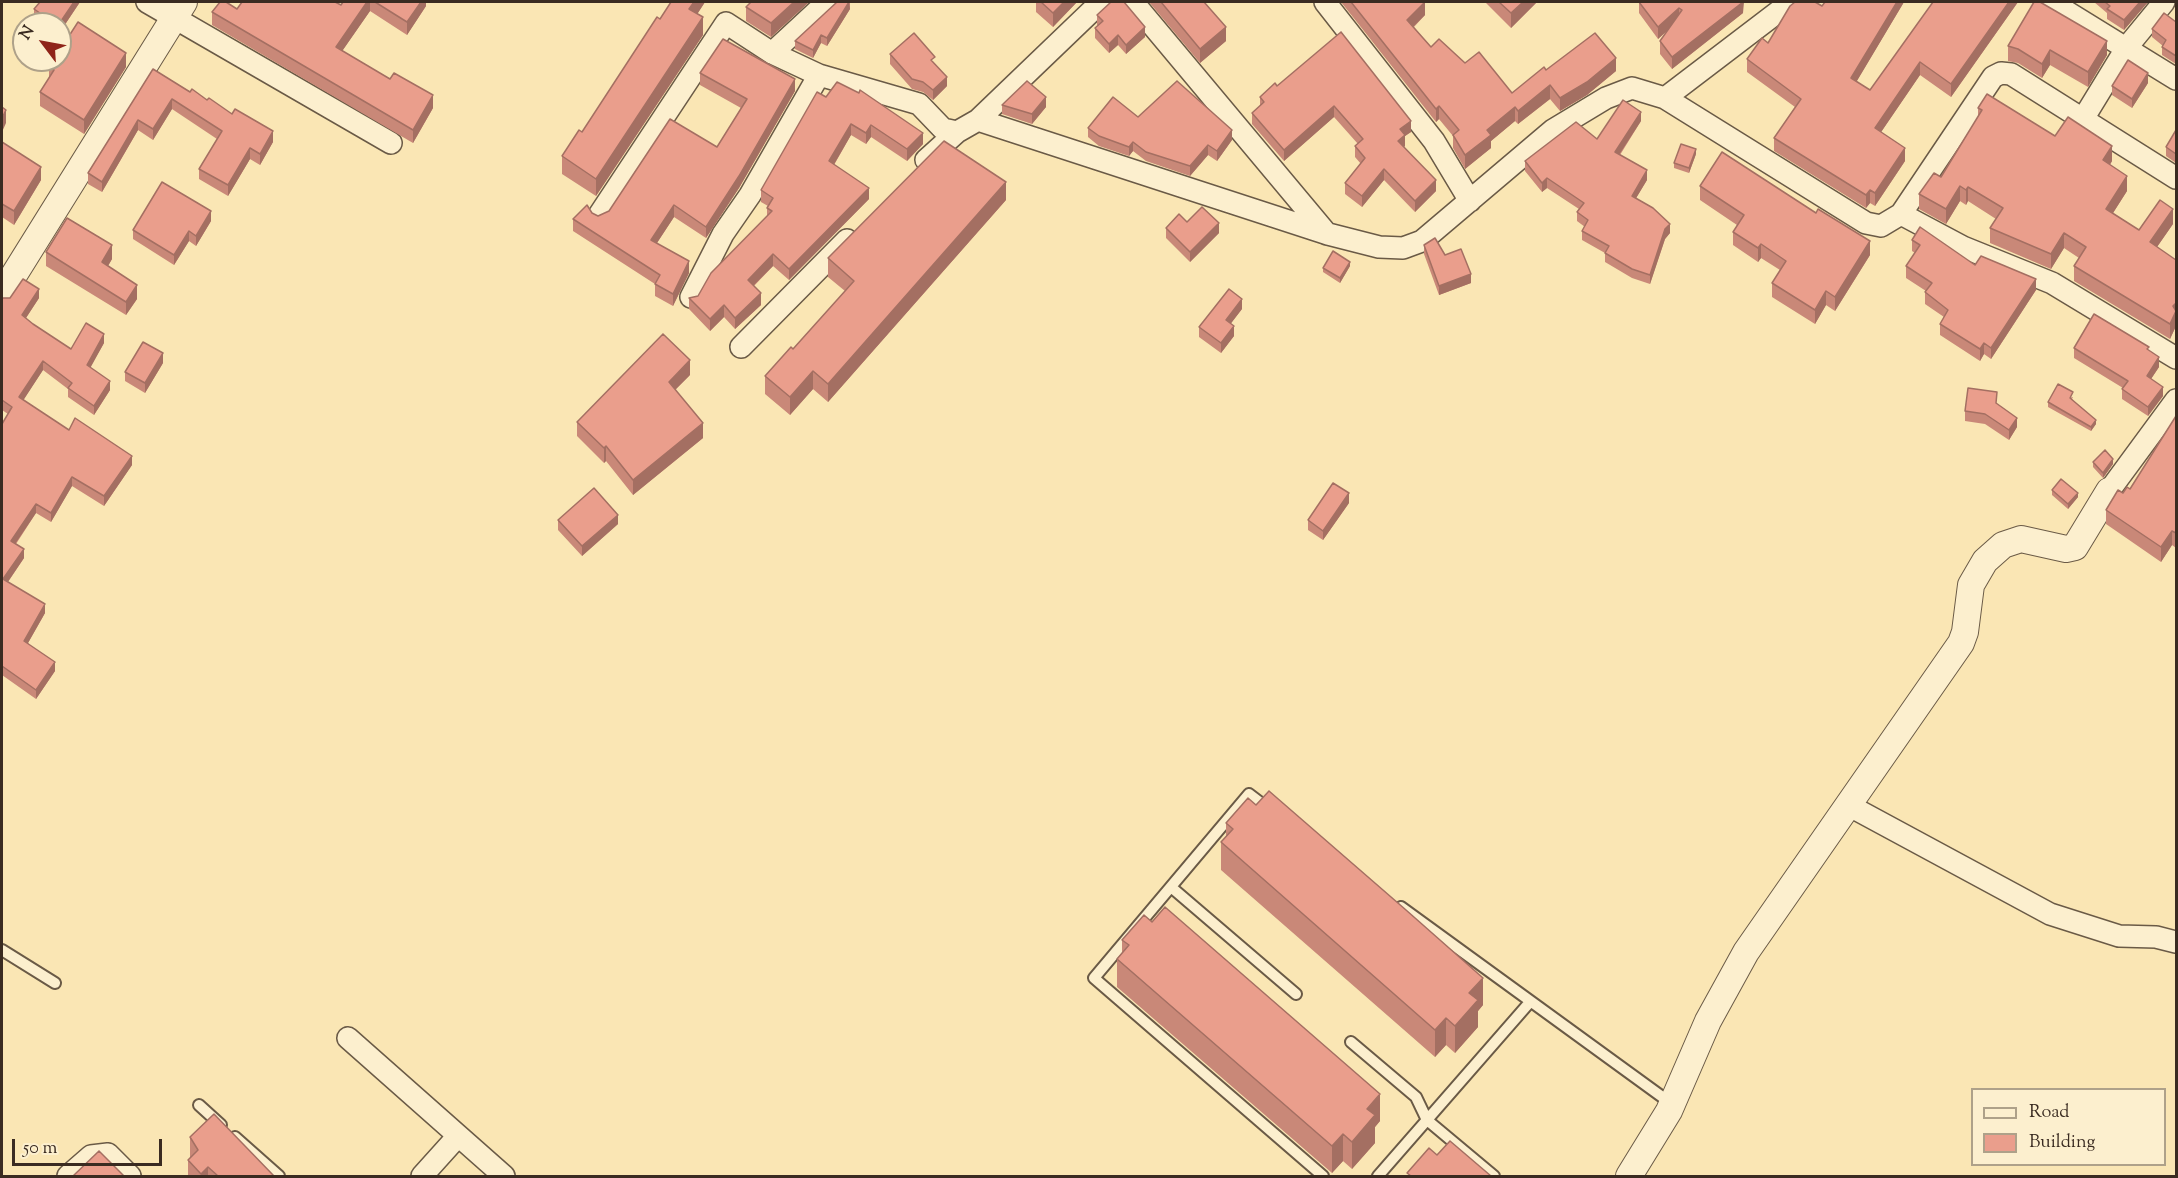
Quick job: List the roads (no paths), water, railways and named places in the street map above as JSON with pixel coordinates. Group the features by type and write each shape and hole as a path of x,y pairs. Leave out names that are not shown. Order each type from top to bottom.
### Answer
{"street":[{"path":"147,2 179,10 391,143"},
{"path":"772,53 827,2"},
{"path":"914,172 957,132 978,120 1101,2"},
{"path":"1133,2 1328,234"},
{"path":"1325,2 1434,141 1470,201"},
{"path":"1665,98 1791,2"},
{"path":"2051,2 2176,79"},
{"path":"2083,119 2127,47 2164,2"},
{"path":"2,294 179,10"},
{"path":"599,215 726,23 772,53 819,75 919,104 943,129 957,132"},
{"path":"978,120 1328,234 1379,247 1403,248 1422,241 1553,130 1606,98 1632,88 1665,98 1866,223 1881,226 1900,214 1993,77 2001,73 2011,74 2176,178"},
{"path":"691,297 723,234 750,195 819,75"},
{"path":"1900,214 1963,247 2052,283 2176,358"},
{"path":"741,347 864,222"},
{"path":"1629,1176 1672,1104 1708,1021 1733,975 1961,642 1965,632 1971,585 1985,561 2003,545 2021,539 2066,549 2075,547 2109,491 2176,400"},
{"path":"1848,805 2050,914 2120,936 2156,937 2176,942"},
{"path":"348,1038 504,1176"},
{"path":"422,1176 458,1136"},
{"path":"68,1176 91,1156 108,1154 130,1176"}],"lane":[{"path":"1277,815 1249,794 1094,978 1323,1176"},
{"path":"1170,887 1296,994"},
{"path":"1391,899 1672,1104"},
{"path":"2,950 55,983"},
{"path":"1378,1176 1530,1002"},
{"path":"1351,1042 1416,1097 1427,1120 1494,1176"},
{"path":"198,1105 279,1176"}]}
